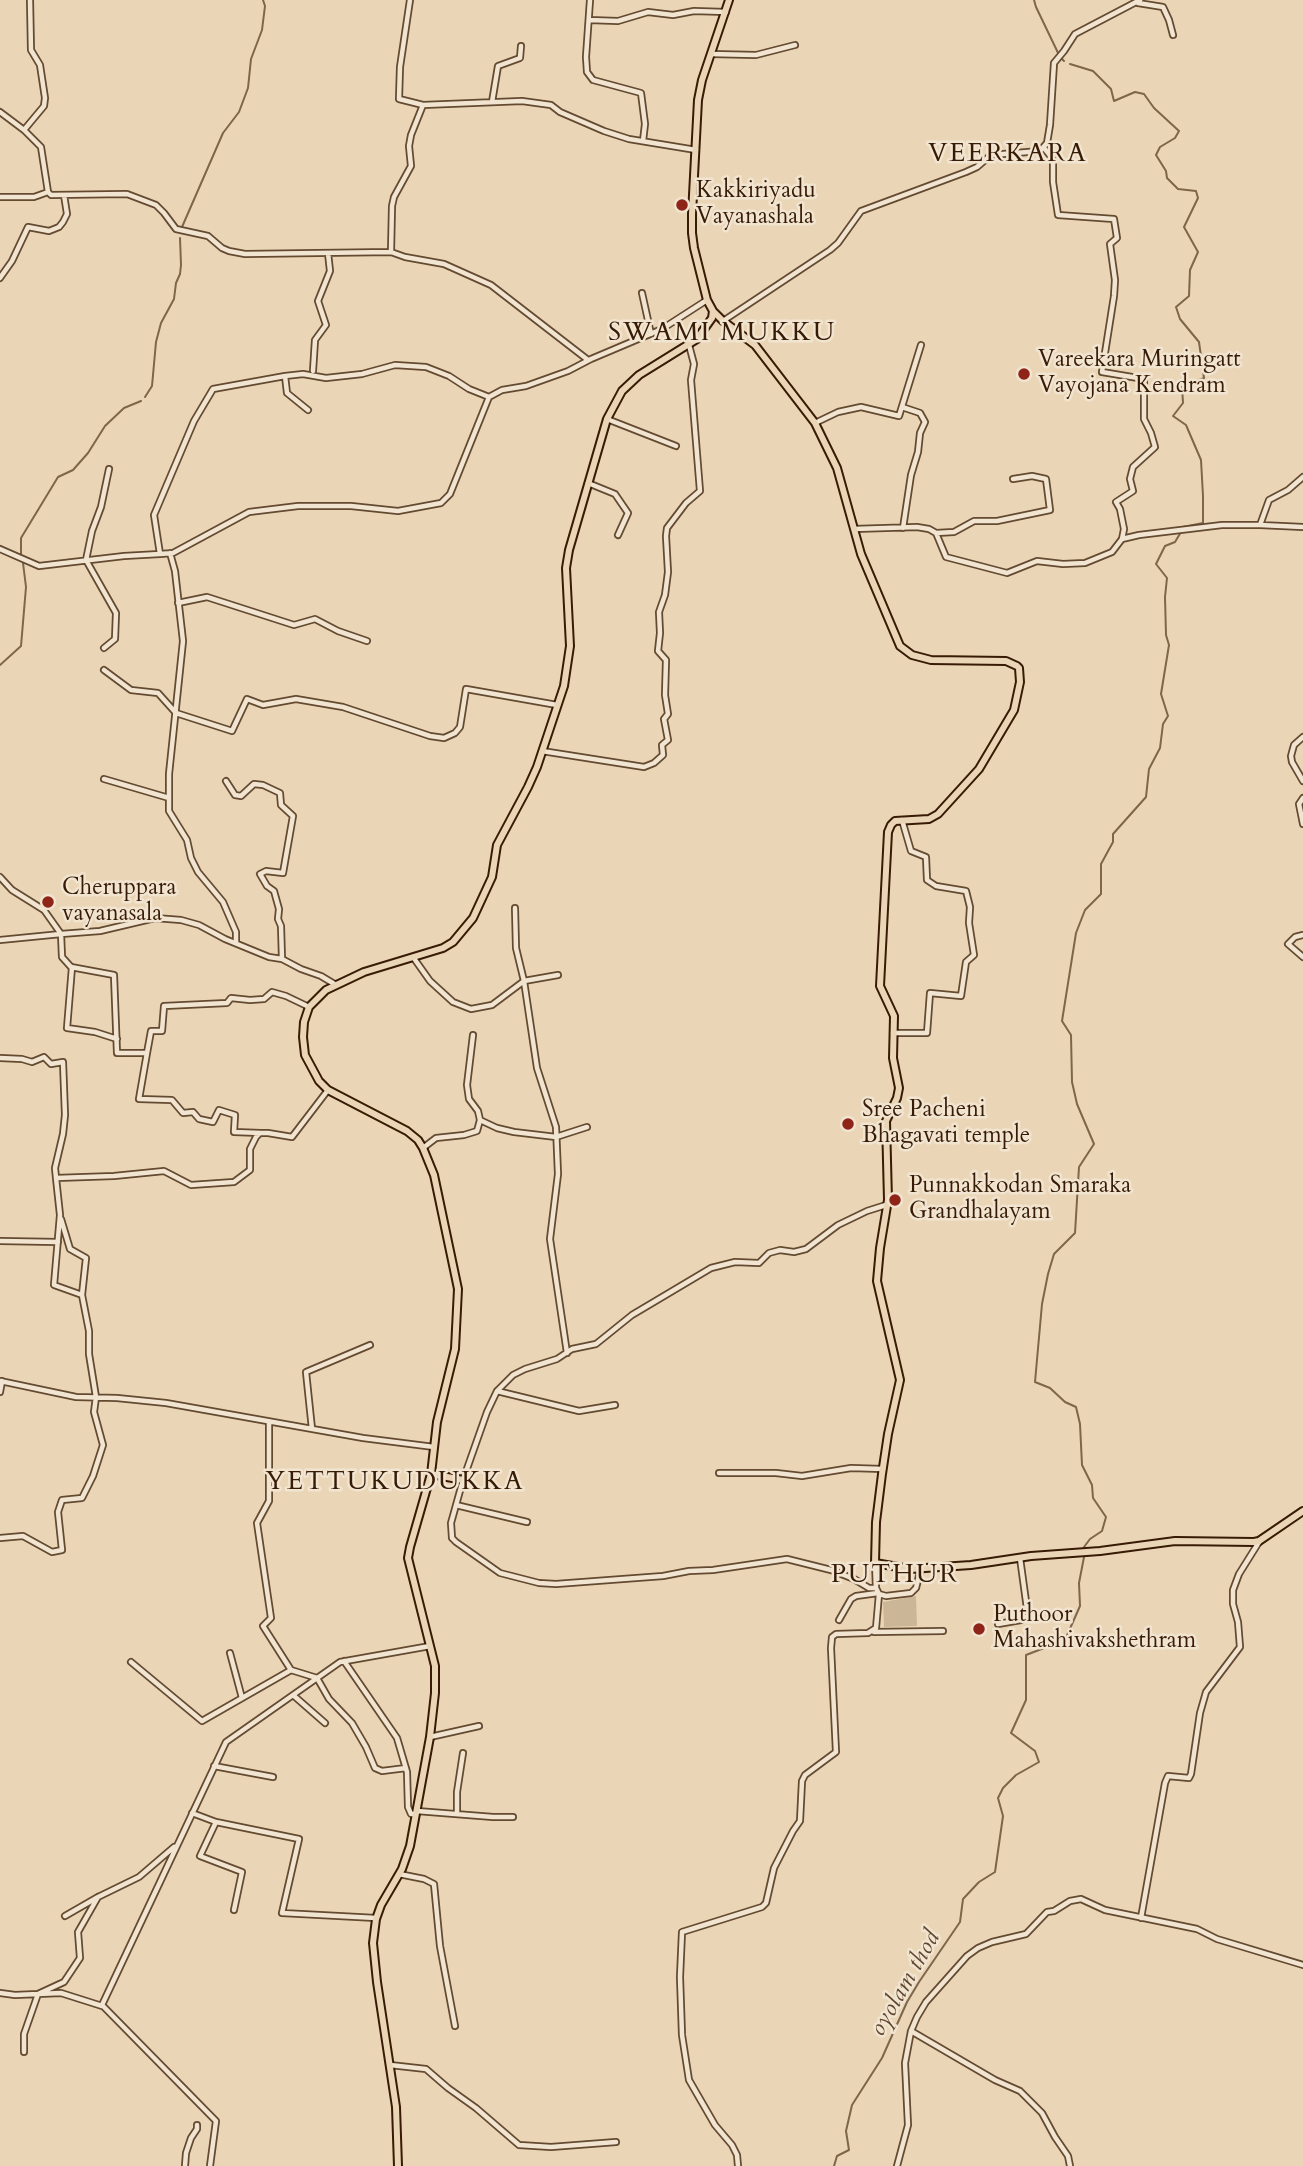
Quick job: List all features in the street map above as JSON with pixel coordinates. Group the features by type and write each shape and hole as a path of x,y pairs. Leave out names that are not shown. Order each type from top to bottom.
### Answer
{"main road":[{"path":"729,0 710,54 698,100 692,233 707,300 723,321 755,345 815,423 837,468 854,529 877,594 900,646 912,655 930,660 1006,661 1019,668 1020,682 1014,710 979,769 938,814 929,819 895,821 888,832 880,986 894,1016 893,1058 899,1088 887,1121 888,1193 877,1281 900,1380 876,1522 876,1563 910,1569 1134,1548 1175,1541 1259,1541 1303,1511"},
{"path":"398,2166 396,2107 373,1943 376,1919 410,1846 430,1737 435,1666 408,1558 431,1474 437,1422 455,1349 458,1289 435,1175 423,1148 407,1131 328,1090 319,1081 305,1055 304,1022 316,997 364,972 443,948 453,942 473,918 492,877 497,845 528,787 564,686 570,646 566,568 587,483 607,419 622,391 639,375 697,338 712,318 713,311"},
{"path":"431,1474 463,1480"}],"street":[{"path":"24,130 44,106 45,98 40,65 31,50 30,0"},
{"path":"411,0 400,67 398,99 423,105 522,101 551,105 560,112 604,131 696,150"},
{"path":"590,0 587,72 593,80 641,93 645,124 643,141"},
{"path":"723,321 830,250 861,211 977,167 991,155 1040,151 1044,148 1050,125 1054,63 1075,34 1138,1 1163,7 1173,35"},
{"path":"589,20 618,21 648,12 673,15 694,11 726,12"},
{"path":"710,54 755,55 795,45"},
{"path":"492,102 498,65 520,58 521,46"},
{"path":"391,252 392,206 411,166 411,135 423,105"},
{"path":"0,112 41,147 48,192 51,195 127,194 156,205 176,229 208,236 222,248 245,254 391,252 444,264 491,285 588,360"},
{"path":"936,533 946,557 1007,573 1037,561 1085,563 1112,552 1122,539 1124,529 1116,502 1133,491 1130,478 1133,467 1155,447 1144,419 1144,379 1102,372 1114,296 1115,280 1110,244 1117,238 1114,219 1058,215 1053,159 1044,148"},
{"path":"0,197 34,197 48,192"},
{"path":"0,277 12,261 28,227 49,231 63,222 68,214 64,195"},
{"path":"313,371 315,340 326,325 318,301 330,271 328,253"},
{"path":"642,293 651,334"},
{"path":"0,549 39,566 86,559 170,553 249,512 298,506 351,506 398,511 441,503 450,494 489,397 502,390 526,386 568,371 662,329 707,300"},
{"path":"542,751 643,767 654,763 663,755 662,745 668,740 664,719 668,714 665,695 666,660 657,651 659,612 665,595 668,572 667,528 686,503 701,491 691,380 694,365 689,345"},
{"path":"815,423 838,412 861,407 900,416 921,345"},
{"path":"160,554 154,515 194,421 214,389 303,374 326,378 362,374 395,365 426,367 489,397"},
{"path":"285,376 286,393 308,410"},
{"path":"902,407 920,413 925,422 911,474 903,527"},
{"path":"607,419 676,446"},
{"path":"104,648 115,639 116,613 86,559 109,469"},
{"path":"1260,525 1269,500 1303,477"},
{"path":"854,529 903,527 929,529 936,533 954,532 974,521 997,521 1050,510 1046,479 1013,479"},
{"path":"587,483 615,494 628,513 618,535"},
{"path":"1122,539 1222,525 1303,527"},
{"path":"170,553 175,571 183,641 169,774 169,811 187,840 198,872 223,902 236,932 236,943"},
{"path":"178,603 207,597 294,625 315,619 367,641"},
{"path":"104,670 131,690 158,693 176,713 232,731 247,699 263,705 296,699 343,707 430,736 444,738 455,733 460,727 466,689 557,705"},
{"path":"1303,737 1294,745 1291,756 1303,781"},
{"path":"104,779 169,799"},
{"path":"226,781 235,795 241,796 254,784 263,785 279,793 281,804 293,816 283,873 265,871 260,874 267,886 274,891 279,909 282,959"},
{"path":"1303,798 1299,804 1303,824"},
{"path":"893,1033 928,1033 930,993 961,996 966,962 974,955 966,891 936,886 927,880 926,857 911,851 902,819"},
{"path":"0,877 12,890 44,910 61,934 62,957 72,967 114,975 117,1053 146,1053"},
{"path":"515,908 516,948 524,981 537,1068 556,1127 558,1174 550,1239 567,1353"},
{"path":"0,940 92,933 144,920 181,920 199,925 269,957 282,959 336,985"},
{"path":"1303,935 1295,936 1288,944 1303,957"},
{"path":"413,956 430,981 453,1002 471,1009 492,1005 524,981 558,975"},
{"path":"72,967 67,1028 95,1032 117,1039"},
{"path":"309,1007 272,992 264,999 231,998 227,1003 164,1006 162,1031 151,1031 139,1099 172,1100 183,1113 193,1112 199,1119 213,1122 219,1110 235,1115 234,1132 268,1133 292,1138 328,1090"},
{"path":"423,1148 436,1138 477,1131 480,1120 478,1111 469,1099 467,1085 473,1035"},
{"path":"0,1058 32,1062 44,1057 51,1064 63,1062 65,1115 55,1168 56,1178 60,1215 70,1249 86,1258 82,1295 96,1397 94,1412 103,1445 93,1476 82,1498 62,1500 58,1512 62,1549 52,1552 23,1536 0,1538"},
{"path":"480,1120 514,1132 556,1137 587,1127"},
{"path":"56,1178 164,1171 191,1185 234,1182 250,1170 250,1149 256,1136 268,1133"},
{"path":"886,1205 838,1225 806,1249 769,1253 759,1263 735,1262 711,1268 632,1315 596,1344 572,1349 557,1359 525,1369 505,1382 487,1412 463,1480 451,1523 452,1538 500,1573 539,1583 663,1576 794,1559 854,1578 886,1596 911,1593 916,1588 921,1568"},
{"path":"60,1215 54,1285 82,1295"},
{"path":"0,1241 58,1242"},
{"path":"312,1429 306,1372 370,1345"},
{"path":"0,1392 1,1381 76,1397 166,1403 434,1447"},
{"path":"498,1391 579,1411 615,1405"},
{"path":"269,1422 269,1500 257,1523 271,1618 263,1626 291,1670 317,1678 329,1699 352,1723 374,1768 382,1771 406,1768"},
{"path":"719,1473 802,1476 851,1468 883,1469"},
{"path":"456,1505 527,1522"},
{"path":"1141,1918 1165,1783 1168,1776 1189,1777 1191,1774 1200,1713 1206,1692 1240,1647 1233,1590 1239,1574 1259,1541"},
{"path":"998,1624 1028,1616 1020,1558"},
{"path":"872,1632 876,1628 876,1563"},
{"path":"839,1620 851,1599 878,1592"},
{"path":"738,2166 732,2145 715,2125 689,2080 681,2035 681,1932 751,1911 766,1903 774,1868 800,1821 802,1781 805,1775 836,1752 832,1637 835,1634 872,1632 943,1631"},
{"path":"103,2006 226,1742 340,1662 430,1646"},
{"path":"230,1653 242,1698"},
{"path":"344,1661 397,1738 406,1768 408,1807 411,1814 513,1817"},
{"path":"131,1662 202,1721 291,1670"},
{"path":"293,1695 325,1723"},
{"path":"430,1737 479,1726"},
{"path":"457,1814 457,1792 463,1753"},
{"path":"214,1766 273,1777"},
{"path":"192,1813 216,1822 299,1839 282,1913 376,1919"},
{"path":"216,1822 201,1856 242,1872 234,1910"},
{"path":"65,1916 139,1877 178,1844"},
{"path":"399,1874 434,1884 440,1946 454,2026"},
{"path":"24,2052 24,2034 38,1994 64,1982 80,1958 78,1932 98,1897"},
{"path":"897,2166 908,2124 905,2063 916,2017 967,1956 992,1942 1026,1934 1047,1912 1081,1899 1098,1908 1197,1929 1217,1939 1303,1965"},
{"path":"0,1993 61,1993 103,2006 216,2121 210,2166"},
{"path":"911,2031 995,2080 1020,2091 1042,2113 1068,2156 1070,2166"},
{"path":"390,2065 426,2069 519,2145 551,2147 616,2142"},
{"path":"185,2166 186,2153 197,2125"}],"shaded area":[{"path":"916,1596 917,1626 884,1627 883,1602"}],"waterway":[{"path":"182,227 223,133 239,112 248,88 251,59 262,30 265,6 263,0"},
{"path":"1034,0 1064,61"},
{"path":"1070,64 1093,71 1111,89 1114,101 1135,92 1144,94 1154,108 1179,131 1175,138 1160,147 1156,155 1166,171 1167,178 1178,189 1196,191 1198,198 1184,227 1198,252 1190,270 1189,296 1176,307 1180,319 1199,342 1204,378 1182,387 1183,403 1173,416 1186,425 1201,460 1203,523 1183,527"},
{"path":"145,397 152,386 156,342 161,323 174,299 180,274 180,238"},
{"path":"21,554 21,538 58,477 73,470 88,453 105,426 124,408 141,401"},
{"path":"1084,1547 1102,1531 1106,1517 1093,1498 1092,1485 1082,1465 1080,1424 1076,1407 1065,1402 1050,1388 1035,1382 1042,1304 1048,1274 1054,1254 1075,1233 1079,1167 1094,1144 1077,1104 1072,1082 1071,1035 1062,1021 1076,933 1085,910 1101,894 1101,864 1113,842 1113,834 1146,797 1149,769 1160,748 1163,724 1168,716 1161,694 1169,645 1166,635 1167,578 1156,564 1165,546 1175,542 1181,532"},
{"path":"0,665 21,646 26,587 23,563"},
{"name":"oyolam thod","path":"834,2166 837,2156 849,2150 846,2131 852,2105 882,2058 907,2002 960,1922 963,1899 979,1882 995,1872 1003,1816 998,1798 1003,1788 1016,1775 1039,1762 1035,1751 1011,1733 1026,1700 1026,1655 1065,1640 1080,1606 1079,1583 1084,1557"}],"place":[{"name":"Kakkiriyadu Vayanashala","path":"682,205"},
{"name":"Vareekara Muringatt Vayojana Kendram","path":"1024,374"},
{"name":"Cheruppara vayanasala","path":"48,902"},
{"name":"Sree Pacheni Bhagavati temple","path":"848,1124"},
{"name":"Punnakkodan Smaraka Grandhalayam","path":"895,1200"},
{"name":"Puthoor Mahashivakshethram","path":"979,1629"}],"district":[{"name":"VEERKARA","path":"1008,155"},
{"name":"SWAMI MUKKU","path":"722,334"},
{"name":"YETTUKUDUKKA","path":"395,1483"},
{"name":"PUTHUR","path":"895,1576"}]}
